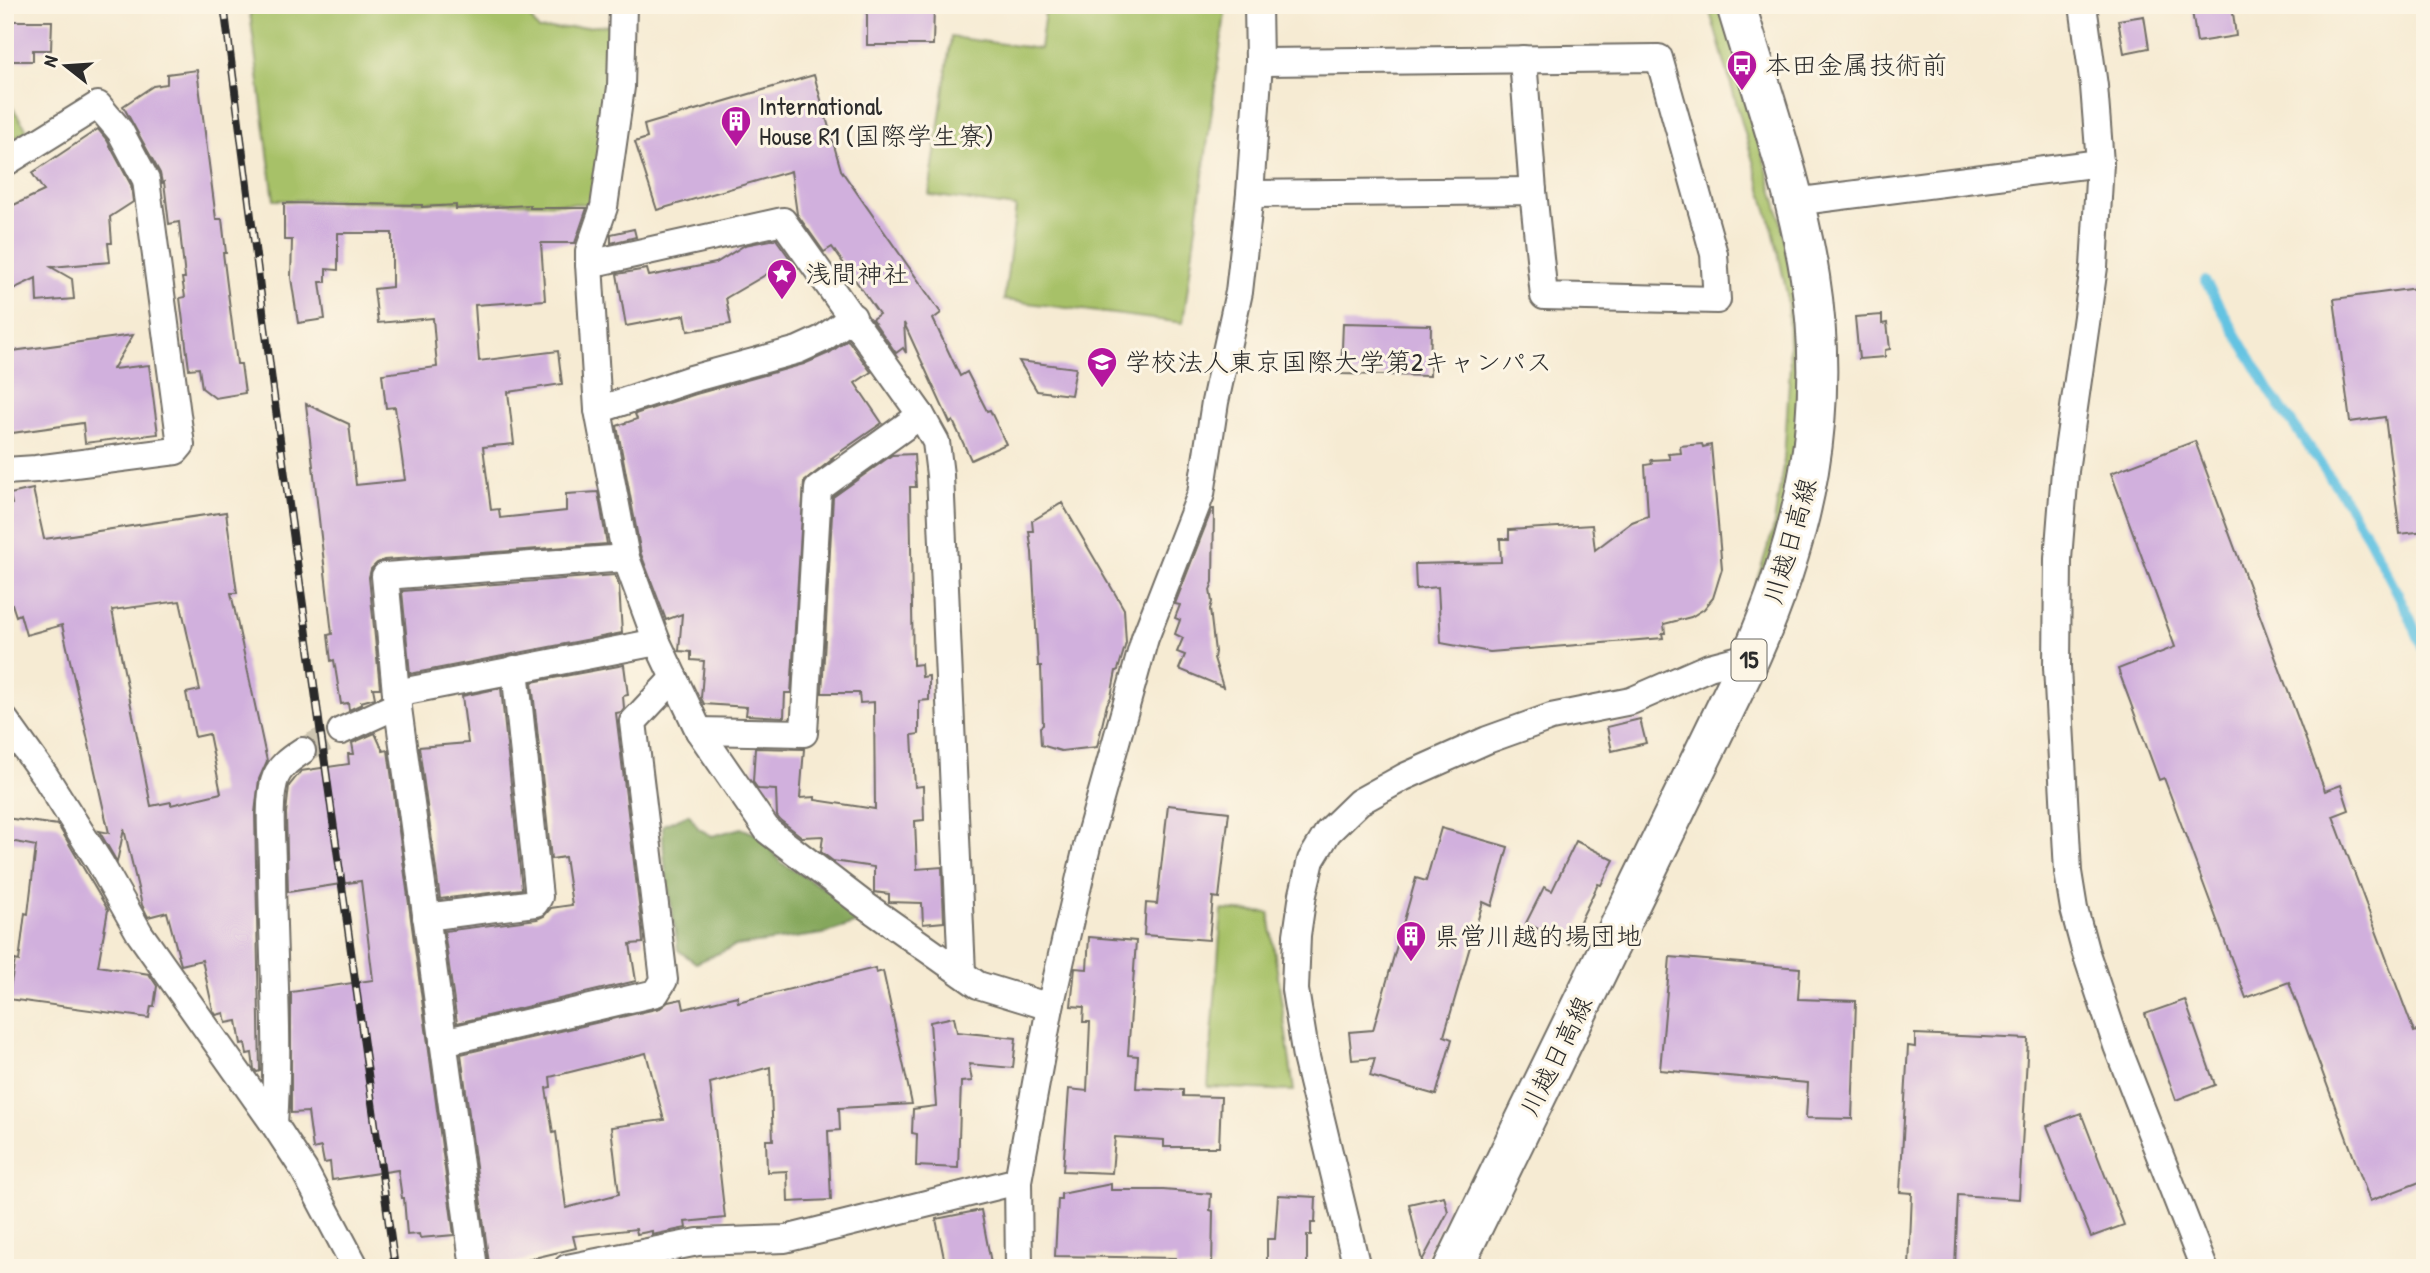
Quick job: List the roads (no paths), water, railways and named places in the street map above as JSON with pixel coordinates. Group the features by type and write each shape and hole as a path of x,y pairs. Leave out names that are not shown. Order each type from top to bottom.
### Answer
{"main road":[{"name":"川越日高線","path":"1453,1268 1751,656 1786,567 1809,480 1818,398 1815,316 1810,277 1794,202 1736,5"}],"street":[{"path":"623,5 621,87 604,207 589,251 589,264 598,410 626,558 657,642 699,731 768,831 862,903 978,985 1050,1007"},
{"path":"1019,1268 1018,1181 1050,1007 1088,842 1145,638 1201,494 1215,402 1239,292 1250,194 1259,62 1258,5"},
{"path":"2083,5 2094,86 2099,163 2094,267 2065,471 2058,559 2057,667 2068,872 2085,950 2117,1046 2204,1268"},
{"path":"1259,62 1523,59 1659,58 1714,254 1717,300 1544,296 1523,59"},
{"path":"5,163 98,105 120,131 146,180 181,445 176,451 5,471"},
{"path":"1794,202 2099,163"},
{"path":"1250,194 1533,191"},
{"path":"589,264 783,221 921,415 936,442 940,475 962,973"},
{"path":"598,410 691,379 799,350 822,339 853,317"},
{"path":"699,731 804,733 818,489 921,415"},
{"path":"474,1268 397,699 385,576 626,558"},
{"path":"341,731 397,699 515,669 657,642"},
{"path":"1357,1268 1306,1057 1295,990 1297,935 1303,894 1311,860 1328,832 1359,802 1404,777 1487,740 1551,718 1631,701 1709,667 1751,656"},
{"path":"426,917 536,903 539,897 515,669"},
{"path":"443,1042 656,993 664,980 633,722 674,677"},
{"path":"5,720 45,776 100,863 140,934 304,1170 356,1268"},
{"path":"274,1124 278,1070 272,905 273,790 278,771 302,751"},
{"path":"567,1268 698,1241 785,1239 1018,1181"}],"waterway":[{"path":"2205,281 2271,393 2341,493 2368,537 2408,613 2425,653"}],"tunnel":[{"path":"302,751 341,731"}],"railway":[{"path":"224,5 273,389 395,1268"}],"place":[{"name":"本田金属技術前","path":"1742,92"},
{"name":"International House R1 (国際学生寮)","path":"736,148"},
{"name":"浅間神社","path":"782,301"},
{"name":"学校法人東京国際大学第2キャンパス","path":"1102,389"},
{"name":"県営川越的場団地","path":"1411,963"}]}
